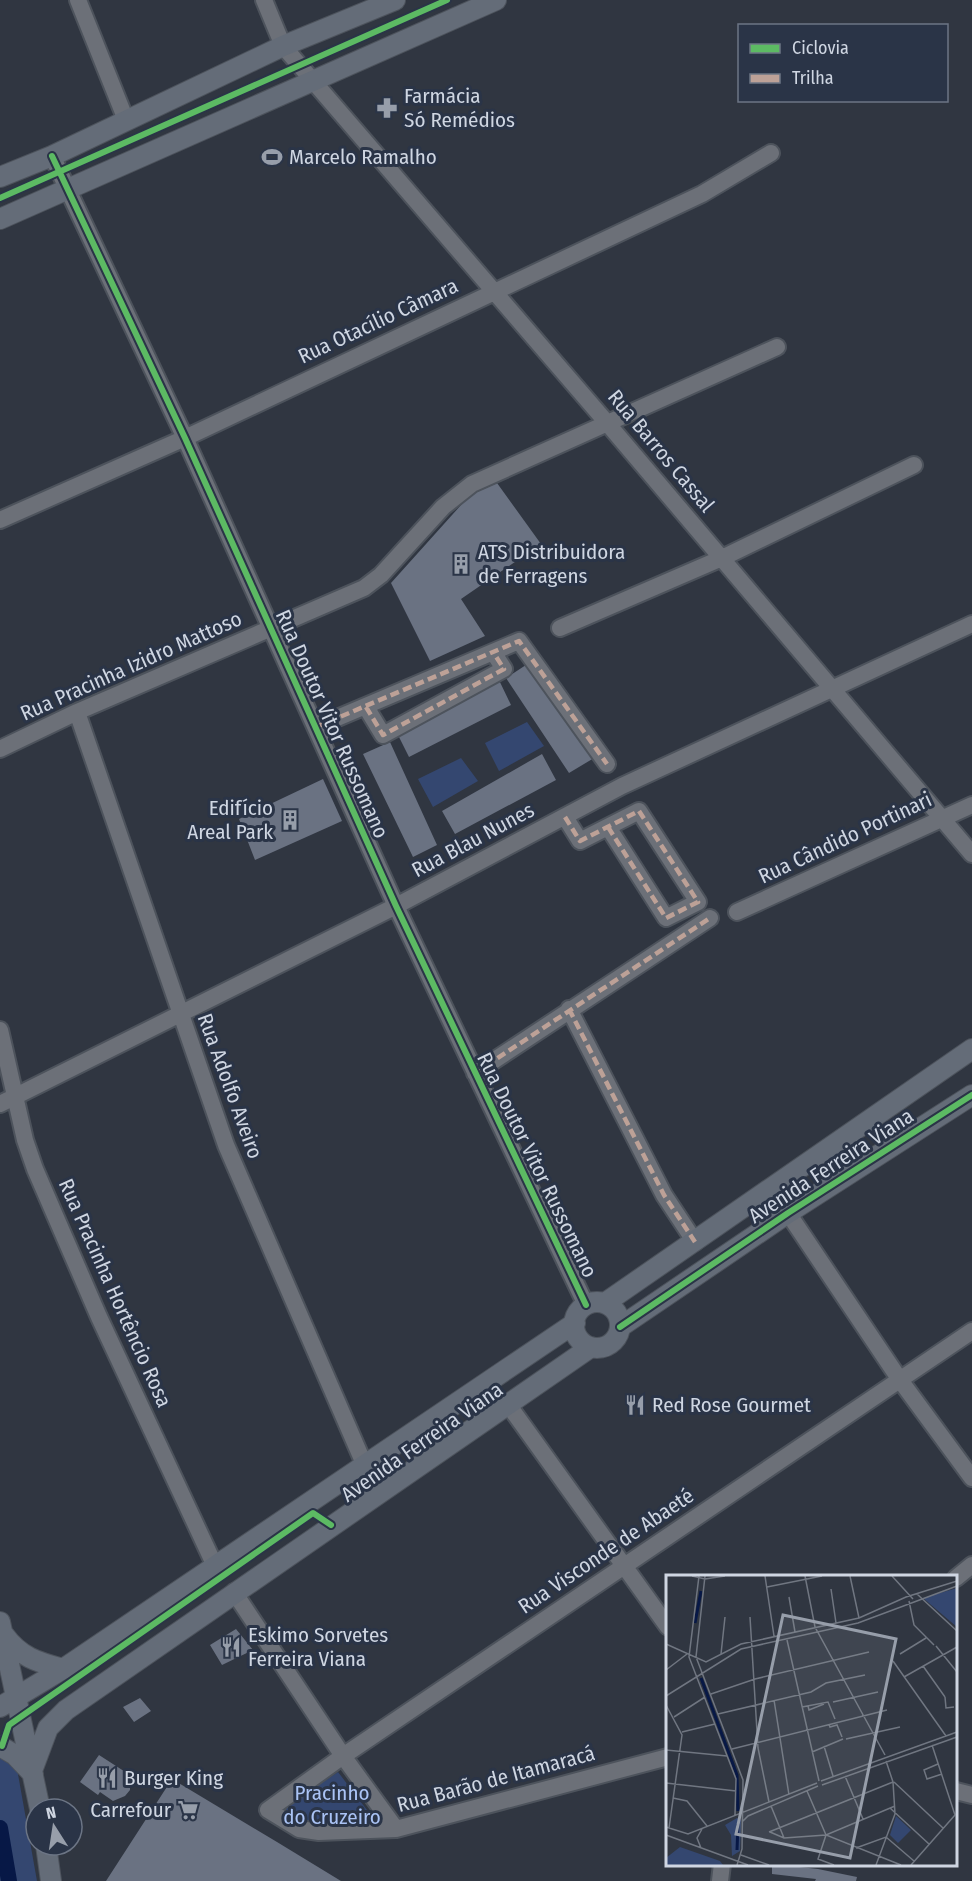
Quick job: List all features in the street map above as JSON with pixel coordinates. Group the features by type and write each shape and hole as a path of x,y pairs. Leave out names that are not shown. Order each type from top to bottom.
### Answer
{"main road":[{"path":"0,177 52,156 283,46 395,0"},
{"path":"0,219 496,0"},
{"name":"Avenida Ferreira Viana","path":"595,1304 695,1242 972,1049"},
{"name":"Avenida Ferreira Viana","path":"620,1327 788,1213 972,1095"},
{"path":"595,1304 615,1310 620,1327 618,1334 610,1344 591,1347 580,1339 575,1323 577,1314 595,1304"},
{"name":"Avenida Ferreira Viana","path":"9,1702 63,1669 575,1323"},
{"name":"Avenida Ferreira Viana","path":"33,1771 48,1728 66,1710 591,1347"},
{"path":"1,1628 15,1650 27,1658 63,1669"},
{"path":"1,1628 9,1702 33,1771 38,1797"},
{"path":"0,1746 15,1755 33,1771"},
{"path":"48,1857 51,1881"}],"street":[{"path":"78,0 126,120"},
{"name":"Rua Barros Cassal","path":"264,0 283,46 608,423 972,854"},
{"name":"Rua Otacílio Câmara","path":"0,520 185,438 702,194 771,153"},
{"name":"Rua Doutor Vitor Russomano","path":"52,156 185,438 396,906 475,1073 595,1304"},
{"name":"Rua Pracinha Izidro Mattoso","path":"0,749 76,712 364,588 381,575 443,507 472,484 777,347"},
{"path":"560,628 722,558 914,465"},
{"name":"Rua Blau Nunes","path":"0,1104 396,906 622,786 972,624"},
{"path":"316,727 519,641 607,764"},
{"path":"366,707 383,735 504,669 493,652"},
{"name":"Rua Adolfo Aveiro","path":"76,712 179,1015 226,1145 365,1466"},
{"name":"Rua Cândido Portinari","path":"737,912 972,805"},
{"path":"565,817 580,841 639,811 698,902 666,918 608,827"},
{"path":"475,1073 710,918"},
{"path":"569,1009 664,1195 695,1242"},
{"name":"Rua Pracinha Hortêncio Rosa","path":"0,1030 17,1096 25,1140 35,1169 99,1317 215,1566"},
{"path":"788,1213 900,1380 972,1478"},
{"name":"Rua Visconde de Abaeté","path":"268,1810 343,1756 972,1331"},
{"path":"507,1403 666,1624"},
{"path":"957,1577 972,1565"},
{"path":"234,1592 343,1756 396,1829"},
{"name":"Rua Barão de Itamaracá","path":"268,1810 299,1829 319,1832 396,1829 666,1758"},
{"path":"957,1791 972,1795"},
{"path":"720,1881 723,1866"}],"green space":[{"path":"527,722 544,746 499,771 485,743"},
{"path":"461,758 478,781 433,807 418,779"},
{"path":"0,1757 16,1763 24,1808 24,1857 33,1857 37,1881 0,1881"},
{"name":"Pracinho do Cruzeiro","path":"338,1772 377,1823 299,1825 283,1809"}],"building":[{"name":"ATS Distribuidora de Ferragens","path":"497,483 541,544 461,599 485,636 430,661 391,583 470,495"},
{"path":"529,663 594,758 569,773 506,678"},
{"path":"498,678 511,705 409,757 397,733"},
{"path":"390,742 437,845 413,857 363,754"},
{"path":"542,754 556,780 455,834 442,811"},
{"name":"Edifício Areal Park","path":"323,779 342,821 255,860 239,819"},
{"name":"Eskimo Sorvetes Ferreira Viana","path":"236,1629 253,1650 222,1665 210,1645"},
{"path":"140,1698 151,1711 134,1722 123,1707"},
{"name":"Burger King","path":"99,1755 130,1775 130,1790 125,1796 113,1801 100,1792 98,1795 80,1782"},
{"name":"Carrefour","path":"172,1779 277,1842 341,1881 106,1881"},
{"path":"772,1866 790,1866 857,1877 856,1881 815,1881 816,1879 772,1874"}],"waterway":[{"path":"0,1828 9,1881"}],"marked path":[{"path":"316,727 519,641 607,764"},
{"path":"366,707 383,735 504,669 493,652"},
{"path":"565,817 580,841 639,811 698,902 666,918 608,827"},
{"path":"475,1073 710,918"},
{"path":"569,1009 664,1195 695,1242"}],"cycle path":[{"path":"0,198 447,0"},
{"path":"52,156 185,438 396,906 586,1305"},
{"path":"620,1327 788,1213 972,1095"},
{"path":"2,1746 9,1725 313,1513 331,1525"}],"place":[{"name":"Farmácia Só Remédios","path":"387,108"},
{"name":"Marcelo Ramalho","path":"272,157"},
{"name":"ATS Distribuidora de Ferragens","path":"461,564"},
{"name":"Edifício Areal Park","path":"290,820"},
{"name":"Red Rose Gourmet","path":"635,1405"},
{"name":"Eskimo Sorvetes Ferreira Viana","path":"231,1647"},
{"name":"Burger King","path":"107,1778"},
{"name":"Carrefour","path":"188,1810"}]}
